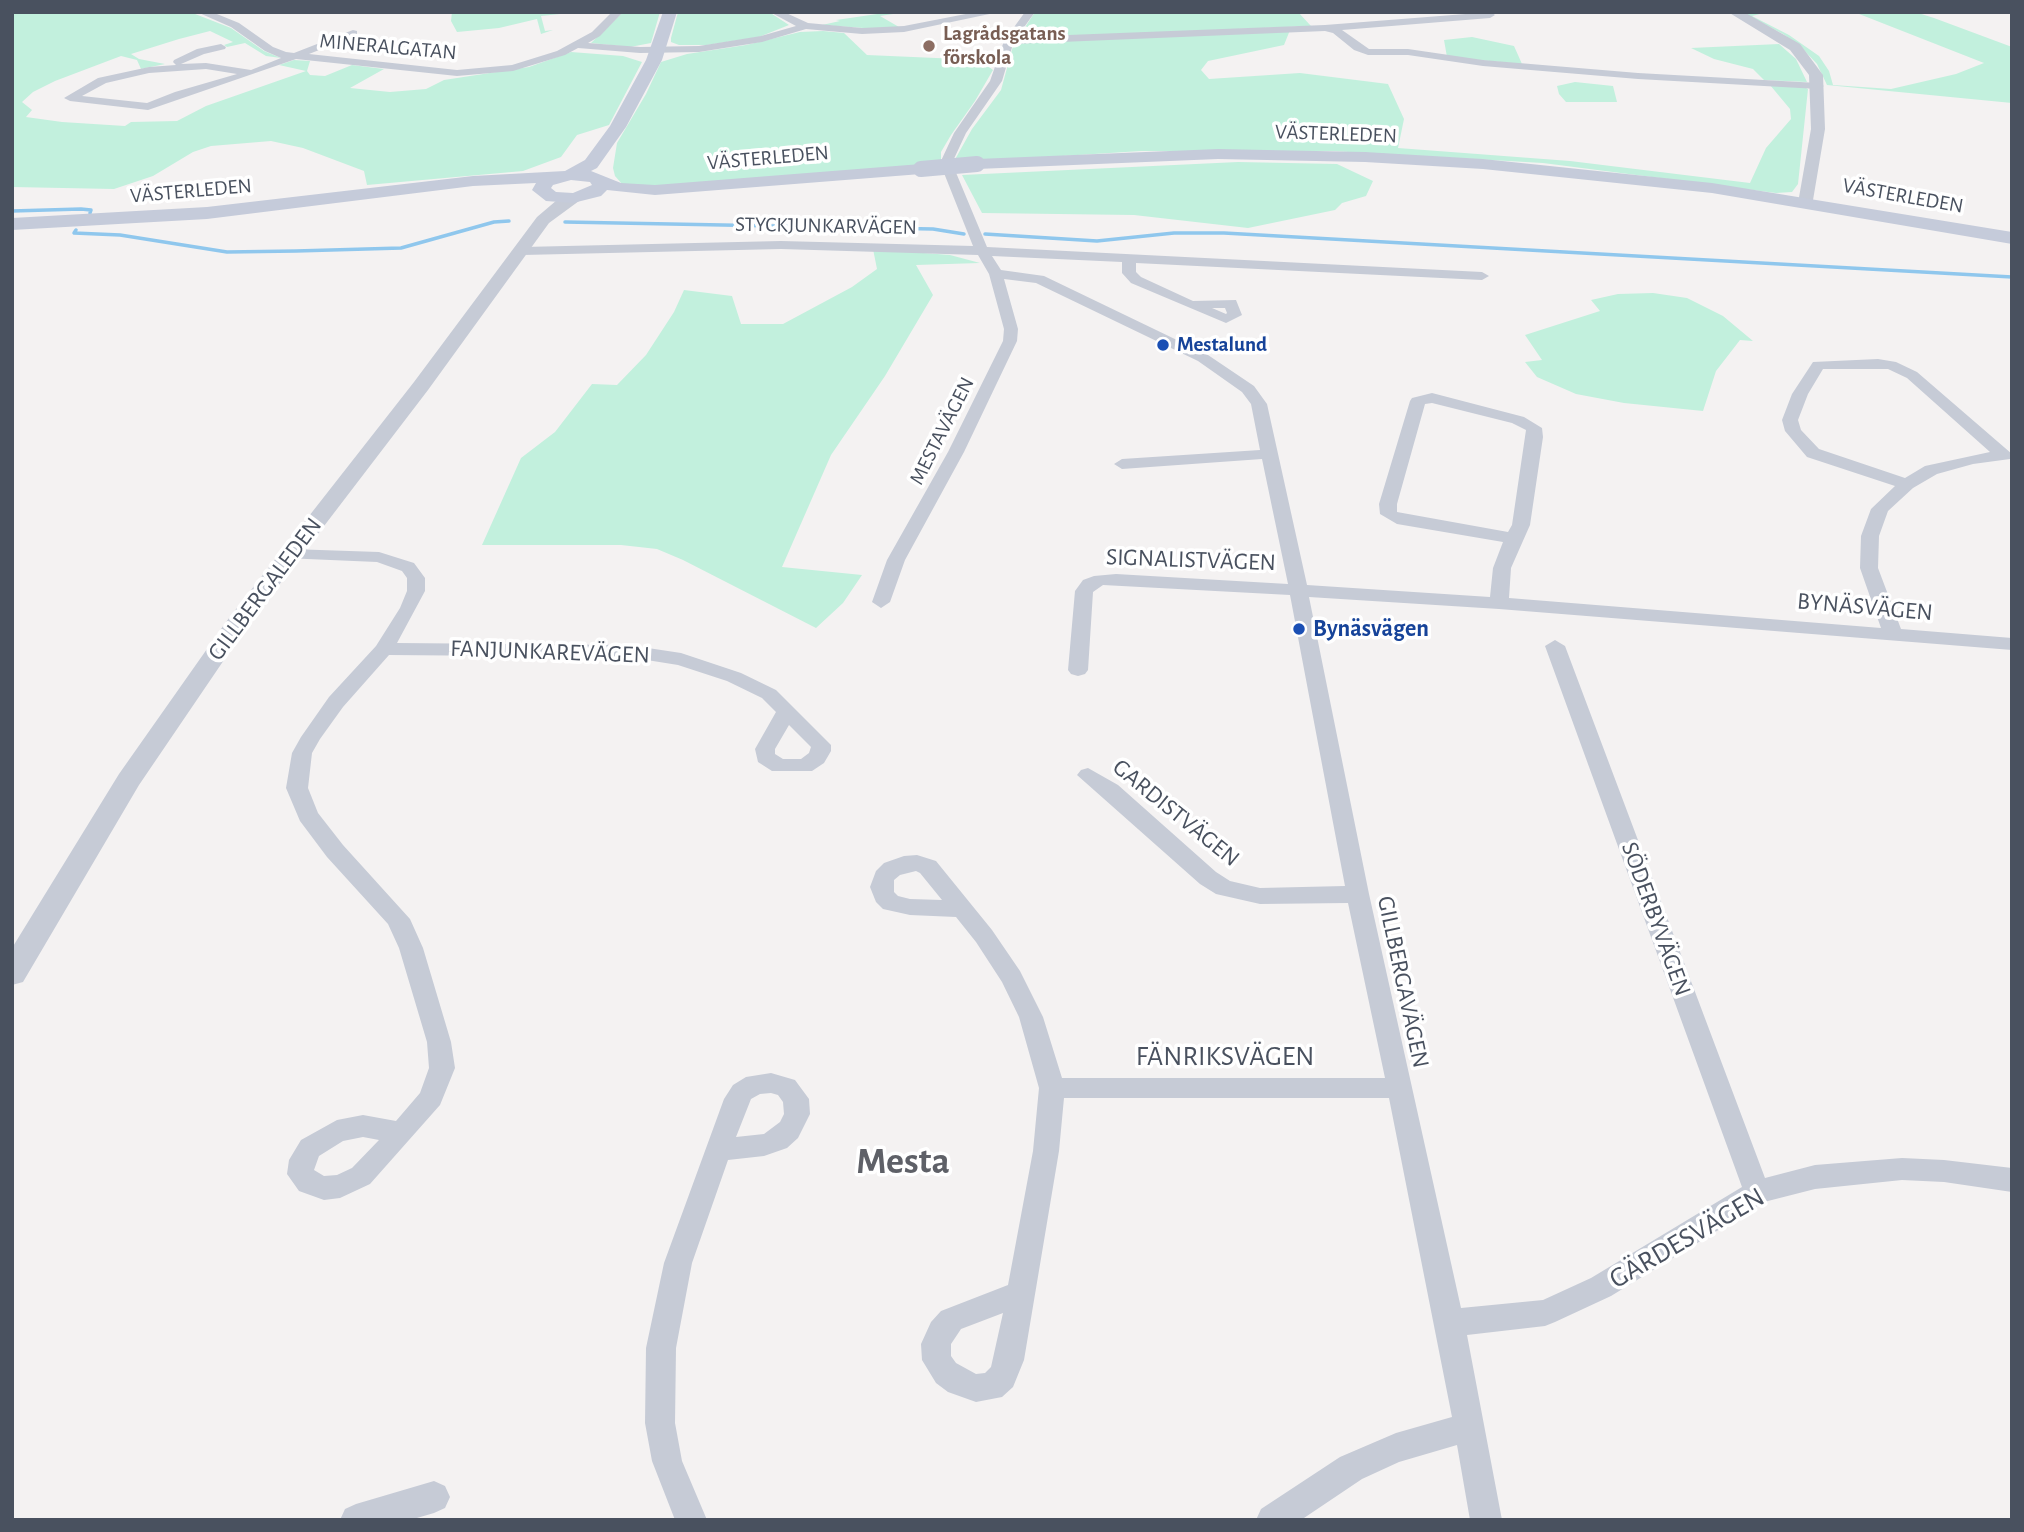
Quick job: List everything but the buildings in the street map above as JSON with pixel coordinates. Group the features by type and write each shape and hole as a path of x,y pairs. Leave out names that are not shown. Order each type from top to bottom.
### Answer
{"main road":[{"path":"542,192 544,183 592,164 601,153 630,107 658,49 670,12"},
{"path":"576,198 595,192 600,181 601,153"},
{"name":"VÄSTERLEDEN","path":"456,183 534,186 542,192 576,198 977,164 1179,154 1365,157 1600,174 1806,203 2012,238"},
{"name":"VÄSTERLEDEN","path":"12,223 207,213 456,183 565,176 600,181 621,188 655,190"}],"street":[{"name":"MINERALGATAN","path":"202,12 235,26 269,49 293,57 457,73 529,64 578,45 606,26 618,12"},
{"path":"775,12 806,26 837,30 889,30 995,12"},
{"path":"996,274 982,251 948,171 947,158 960,133 996,81 1010,41 1030,12"},
{"path":"1734,12 1772,32 1800,52 1813,68 1818,86 1816,143 1806,203"},
{"path":"1010,41 1325,28 1490,15"},
{"name":"MINERALGATAN","path":"578,45 658,49 733,45 806,26"},
{"path":"1325,28 1337,31 1367,52 1408,52 1500,65 1638,76 1818,86"},
{"path":"252,73 206,66 167,68 102,80 70,98 109,102 179,94 252,73 353,33"},
{"path":"167,68 194,54 221,47"},
{"path":"194,54 203,58 206,66"},
{"path":"542,192 543,220"},
{"name":"GILLBERGALEDEN","path":"12,974 128,780 234,627 523,251 543,220 563,202 576,198"},
{"name":"STYCKJUNKARVÄGEN","path":"523,251 804,245 982,251 1482,276"},
{"path":"1129,258 1131,277 1191,305"},
{"name":"GILLBERGAVÄGEN","path":"996,274 1040,279 1222,369 1255,397 1270,454 1296,588 1326,720 1357,894 1450,1323 1486,1520"},
{"name":"MESTAVÄGEN","path":"881,602 896,560 957,452 1010,341 1008,314 996,274"},
{"path":"1893,634 1869,568 1870,536 1880,509 1915,478 1949,464 2004,455 1912,375 1878,363 1818,365 1800,394 1790,420 1793,431 1813,453 1907,484"},
{"path":"1499,603 1502,568 1521,525 1535,437 1534,428 1518,420 1454,402 1432,398 1418,401 1388,504 1389,514 1397,519 1513,538"},
{"path":"1122,464 1270,454"},
{"path":"290,554 379,557 408,567 416,579 416,591 409,608 384,649 342,694 311,737 302,753 297,788 308,816 335,851 398,919 411,948 439,1042 442,1068 431,1098 402,1133"},
{"name":"SIGNALISTVÄGEN","path":"1078,670 1084,591 1090,584 1100,580 1296,588"},
{"name":"BYNÄSVÄGEN","path":"1296,588 2012,644"},
{"name":"SÖDERBYVÄGEN","path":"1555,646 1757,1192"},
{"name":"FANJUNKAREVÄGEN","path":"384,649 628,651 655,654 734,677 769,694 787,710"},
{"name":"GARDISTVÄGEN","path":"1088,775 1110,790 1208,878 1224,888 1260,896 1357,894"},
{"path":"961,909 984,936 1012,978 1043,1051 1052,1088 1046,1151 1021,1293"},
{"name":"FÄNRIKSVÄGEN","path":"1052,1088 1398,1088"},
{"path":"691,1520 667,1461 660,1423 659,1385 667,1310 678,1263 718,1150"},
{"name":"GÄRDESVÄGEN","path":"1450,1323 1545,1313 1573,1301 1757,1192 1815,1177 1902,1169 1944,1171 2012,1180"},
{"path":"1272,1520 1351,1468 1396,1448 1467,1427"},
{"path":"356,1520 434,1497"}],"green space":[{"path":"12,12 190,12 231,28 264,51 281,58 266,56 245,43 227,47 224,45 233,42 210,31 179,39 131,54 139,59 165,64 141,69 137,60 121,56 55,81 33,92 22,102 32,110 26,117 62,122 125,126 131,122 177,121 206,106 306,71 279,65 294,60 310,61 307,71 310,75 325,76 352,65 384,69 350,88 390,92 426,89 444,80 529,67 571,52 623,56 642,62 609,125 577,135 561,157 523,171 367,185 364,171 303,148 271,141 211,146 193,152 153,176 114,189 12,187"},
{"path":"452,12 579,12 541,16 545,31 553,30 541,34 537,19 499,28 457,32 451,21"},
{"path":"623,12 660,12 651,43 630,47 591,43"},
{"path":"678,12 769,12 789,25 759,37 707,45 679,45 671,42"},
{"path":"891,12 893,14 880,16 899,27 877,29 822,25 840,21 836,20"},
{"path":"1035,12 1298,12 1311,26 1018,38"},
{"path":"1741,12 1768,12 1752,16 1789,35 1819,56 1829,71 1833,85 1891,89 1956,74 1984,63 1854,12 1915,12 1934,18 2012,47 2012,103 1827,85 1817,64 1801,47 1783,34"},
{"path":"1290,30 1284,45 1208,61 1201,70 1209,79 1300,73 1388,84 1404,119 1398,148 1570,161 1750,183 1766,148 1791,119 1790,109 1770,85 1802,86 1808,89 1798,184 1792,192 1776,193 1543,163 1332,151 1141,151 953,163 972,129 1001,90 1013,46 1019,42"},
{"path":"800,32 844,33 867,55 959,59 984,63 993,70 941,152 941,164 657,186 622,184 615,176 613,168 617,143 661,62 687,54 746,45"},
{"path":"1472,37 1514,46 1522,64 1447,57 1444,40"},
{"path":"1779,44 1796,59 1807,82 1764,80 1753,69 1714,59 1691,48"},
{"path":"1575,82 1613,86 1617,102 1566,102 1559,94 1557,86"},
{"path":"1238,162 1337,164 1373,181 1366,196 1342,203 1335,210 1248,228 1134,215 982,213 962,175"},
{"path":"873,249 950,255 980,263 916,265 933,295 885,376 831,455 782,567 862,575 843,603 816,628 657,549 621,545 482,545 521,458 555,432 592,384 617,385 646,355 674,312 684,290 732,296 741,324 783,324 852,287 877,269"},
{"path":"1653,293 1687,298 1723,316 1753,341 1740,340 1716,371 1703,411 1624,403 1576,394 1537,377 1525,362 1542,360 1525,335 1600,311 1591,300 1618,294"}],"waterway":[{"path":"12,211 81,209 91,210 90,213"},
{"path":"76,230 74,233 120,235 227,252 296,251 401,248 494,222 509,221"},
{"path":"565,222 933,229 964,234"},
{"path":"985,234 1097,241 1174,233 1224,233 2012,277"}],"place":[{"name":"Lagrådsgatans förskola","path":"929,46"},
{"name":"Mestalund","path":"1163,345"},
{"name":"Bynäsvägen","path":"1299,629"}],"district":[{"name":"Mesta","path":"903,1162"}]}
